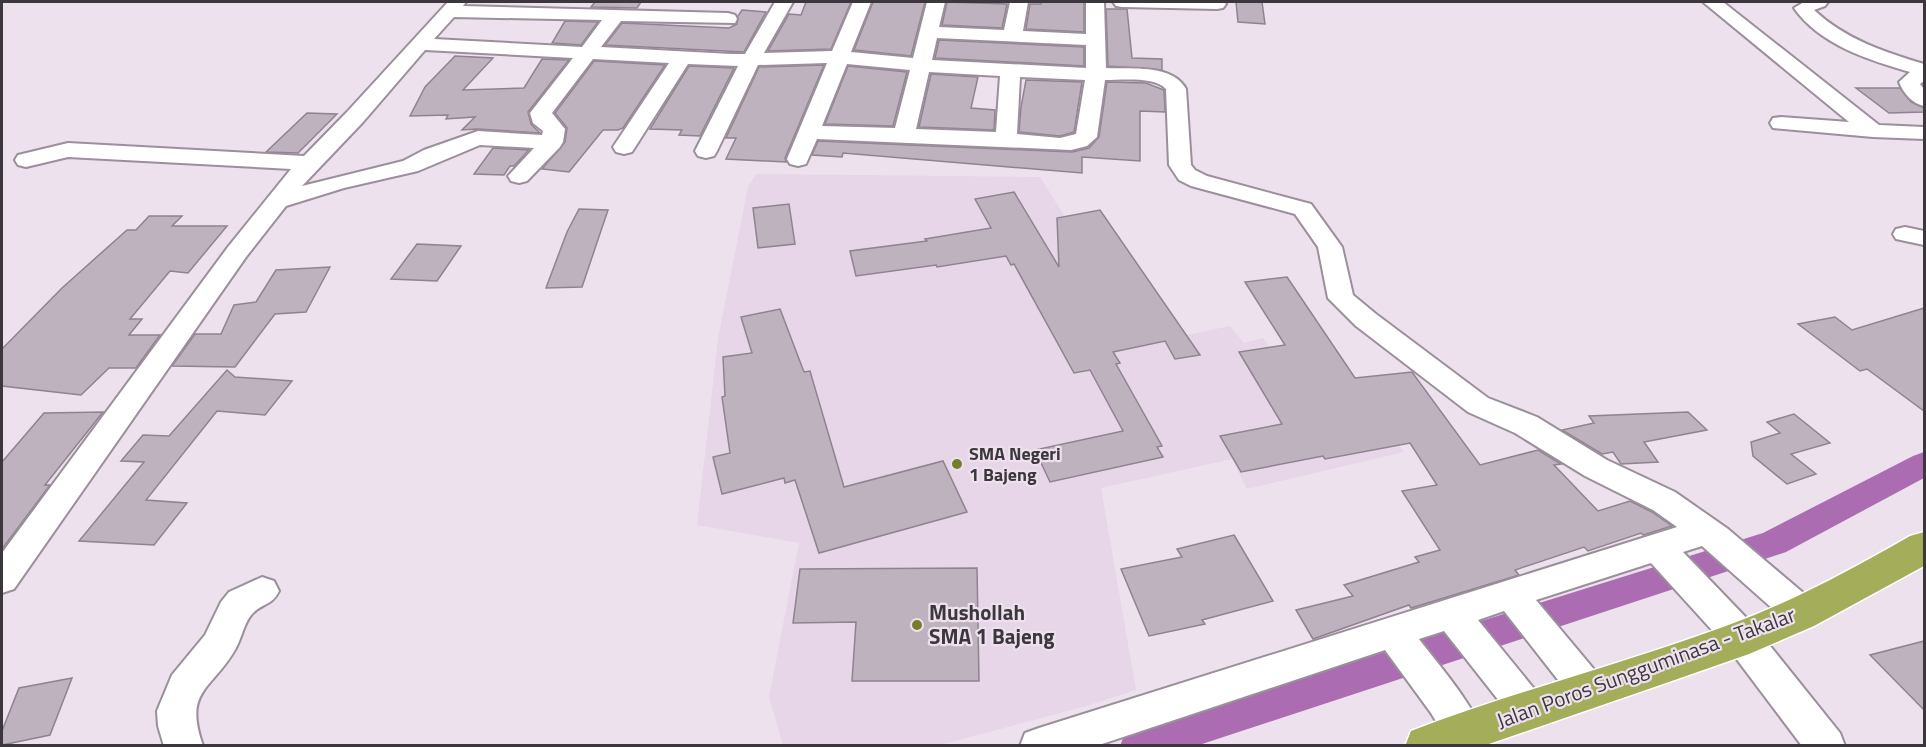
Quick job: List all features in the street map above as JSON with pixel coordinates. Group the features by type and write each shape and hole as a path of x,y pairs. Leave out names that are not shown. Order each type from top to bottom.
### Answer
{"highway":[{"name":"Jalan Poros Sungguminasa - Takalar","path":"1445,727 1515,693 1589,691 1742,638 1787,601 1924,547"}],"street":[{"path":"706,151 784,2"},
{"path":"798,159 811,132 862,2"},
{"path":"904,135 936,2"},
{"path":"1012,37 1019,2"},
{"path":"811,132 1006,139 1062,144 1082,141 1088,132 1096,74 1095,2"},
{"path":"1122,2 1217,7"},
{"path":"1712,2 1874,131"},
{"path":"1819,2 1803,8 1807,14 1841,40 1873,55 1924,71"},
{"path":"2,579 12,550 277,201 453,6 540,7 616,15 728,19"},
{"path":"519,176 552,142 554,129 541,118 541,113 616,15"},
{"path":"928,32 1096,40"},
{"path":"420,44 731,60 839,57 1010,71 1160,77 1173,83 1176,89 1180,165 1187,175 1199,181 1303,209 1329,247 1341,298 1394,343 1478,405 1526,425 1596,468 1664,501 1712,535 1787,601"},
{"path":"624,147 682,57"},
{"path":"1006,139 1010,71"},
{"path":"1924,71 1909,82 1924,100"},
{"path":"1781,123 1874,131 1924,132"},
{"path":"277,201 338,182 410,166 478,138 552,142"},
{"path":"26,160 68,150 310,163"},
{"path":"1039,746 1089,738 1514,597 1664,553 1712,535"},
{"path":"1664,553 1742,638 1826,746"},
{"path":"184,746 178,730 176,708 187,684 222,640 233,612 241,602 262,591"},
{"path":"1514,597 1553,649 1573,669 1589,691"},
{"path":"1456,618 1515,693"},
{"path":"1396,637 1445,727"}],"shaded area":[{"name":"SMA Negeri 1 Bajeng","path":"756,174 1040,177 1145,344 1230,326 1244,343 1263,338 1314,408 1365,399 1404,452 1247,489 1232,459 1101,488 1136,690 1086,706 940,745 783,745 769,697 799,543 697,525 718,339 748,187"}],"building":[{"path":"595,2 641,2 637,8 591,7"},
{"path":"806,2 851,2 831,49 768,51 789,14 801,15"},
{"path":"873,2 925,2 911,56 854,50"},
{"path":"947,2 1007,4 1002,28 942,25"},
{"path":"1042,2 1084,2 1084,32 1026,29 1030,4 1041,4"},
{"path":"1236,2 1262,2 1265,24 1238,22"},
{"path":"1106,9 1127,9 1132,58 1162,59 1162,70 1108,66"},
{"path":"742,10 766,12 744,52 605,45 622,23 729,28 737,24"},
{"path":"565,21 598,22 581,45 552,43"},
{"path":"939,40 1084,47 1084,66 935,58"},
{"path":"455,56 493,58 463,90 524,88 542,59 569,60 528,112 531,124 540,133 462,130 475,117 446,119 448,115 410,116 425,87"},
{"path":"594,61 665,65 623,128 603,130 569,172 542,169 565,142 567,128 555,113"},
{"path":"824,65 785,158 786,162 726,159 736,138 726,138 759,67"},
{"path":"689,66 734,68 700,136 679,135 682,130 650,129"},
{"path":"848,66 907,72 893,126 825,124"},
{"path":"931,74 978,77 971,108 995,110 994,130 919,127"},
{"path":"1026,80 1082,82 1074,132 1060,136 1019,132"},
{"path":"1107,82 1146,83 1164,90 1165,112 1140,111 1140,161 1082,157 1082,173 843,153 842,157 812,155 818,141 1072,152 1089,148 1099,137"},
{"path":"1856,88 1900,88 1911,102 1924,108 1924,112 1889,113"},
{"path":"307,113 337,114 298,153 266,152"},
{"path":"493,148 529,150 514,166 510,166 504,175 474,174"},
{"path":"1014,192 1059,267 1057,218 1100,210 1200,355 1175,359 1165,341 1113,352 1120,363 1116,364 1162,446 1157,447 1163,457 1050,482 1035,450 1123,431 1090,370 1074,373 1014,264 1011,265 1006,256 856,276 850,251 927,241 925,239 991,228 975,199"},
{"path":"789,204 795,244 758,248 753,208"},
{"path":"579,209 608,210 582,287 546,288 567,232"},
{"path":"149,216 182,216 172,226 227,226 188,273 170,271 130,319 142,319 129,335 160,335 136,368 109,368 81,395 2,386 2,349 62,288 127,230 136,230"},
{"path":"417,244 461,246 437,281 391,279"},
{"path":"330,267 306,312 275,314 235,367 172,366 195,334 221,334 234,305 256,302 276,270"},
{"path":"1287,277 1355,378 1412,372 1480,465 1538,450 1561,464 1554,465 1598,511 1630,501 1652,512 1672,526 1643,535 1641,533 1588,551 1584,547 1515,570 1519,575 1411,608 1409,605 1313,639 1296,610 1353,596 1344,585 1419,562 1415,557 1440,550 1402,491 1437,485 1410,443 1325,459 1323,456 1241,472 1220,436 1282,424 1239,352 1285,345 1245,282"},
{"path":"1924,308 1924,411 1867,369 1860,371 1798,324 1835,317 1852,330"},
{"path":"780,309 804,372 810,371 844,487 943,461 967,512 819,553 795,480 785,483 784,478 722,494 713,457 730,453 722,397 725,396 723,357 752,353 741,317"},
{"path":"227,370 235,377 292,381 265,415 217,411 146,500 187,503 154,545 79,541 144,462 121,461 143,435 169,436"},
{"path":"103,412 45,485 50,485 2,549 2,462 44,413"},
{"path":"1688,412 1707,430 1644,442 1658,462 1621,464 1613,452 1602,454 1562,430 1594,423 1589,416"},
{"path":"1794,414 1830,443 1791,454 1816,474 1787,484 1753,456 1751,442 1780,433 1767,422"},
{"path":"1234,535 1273,601 1202,620 1205,624 1149,636 1121,569 1182,557 1177,549"},
{"name":"Mushollah SMA 1 Bajeng","path":"977,568 979,681 852,681 856,622 793,623 800,569"},
{"path":"1924,641 1924,710 1870,655"},
{"path":"72,678 50,735 2,745 2,731 19,688"}],"waterway":[{"path":"1139,746 1774,543 1924,464"}],"place":[{"name":"SMA Negeri 1 Bajeng","path":"957,464"},
{"name":"Mushollah SMA 1 Bajeng","path":"917,625"}]}
